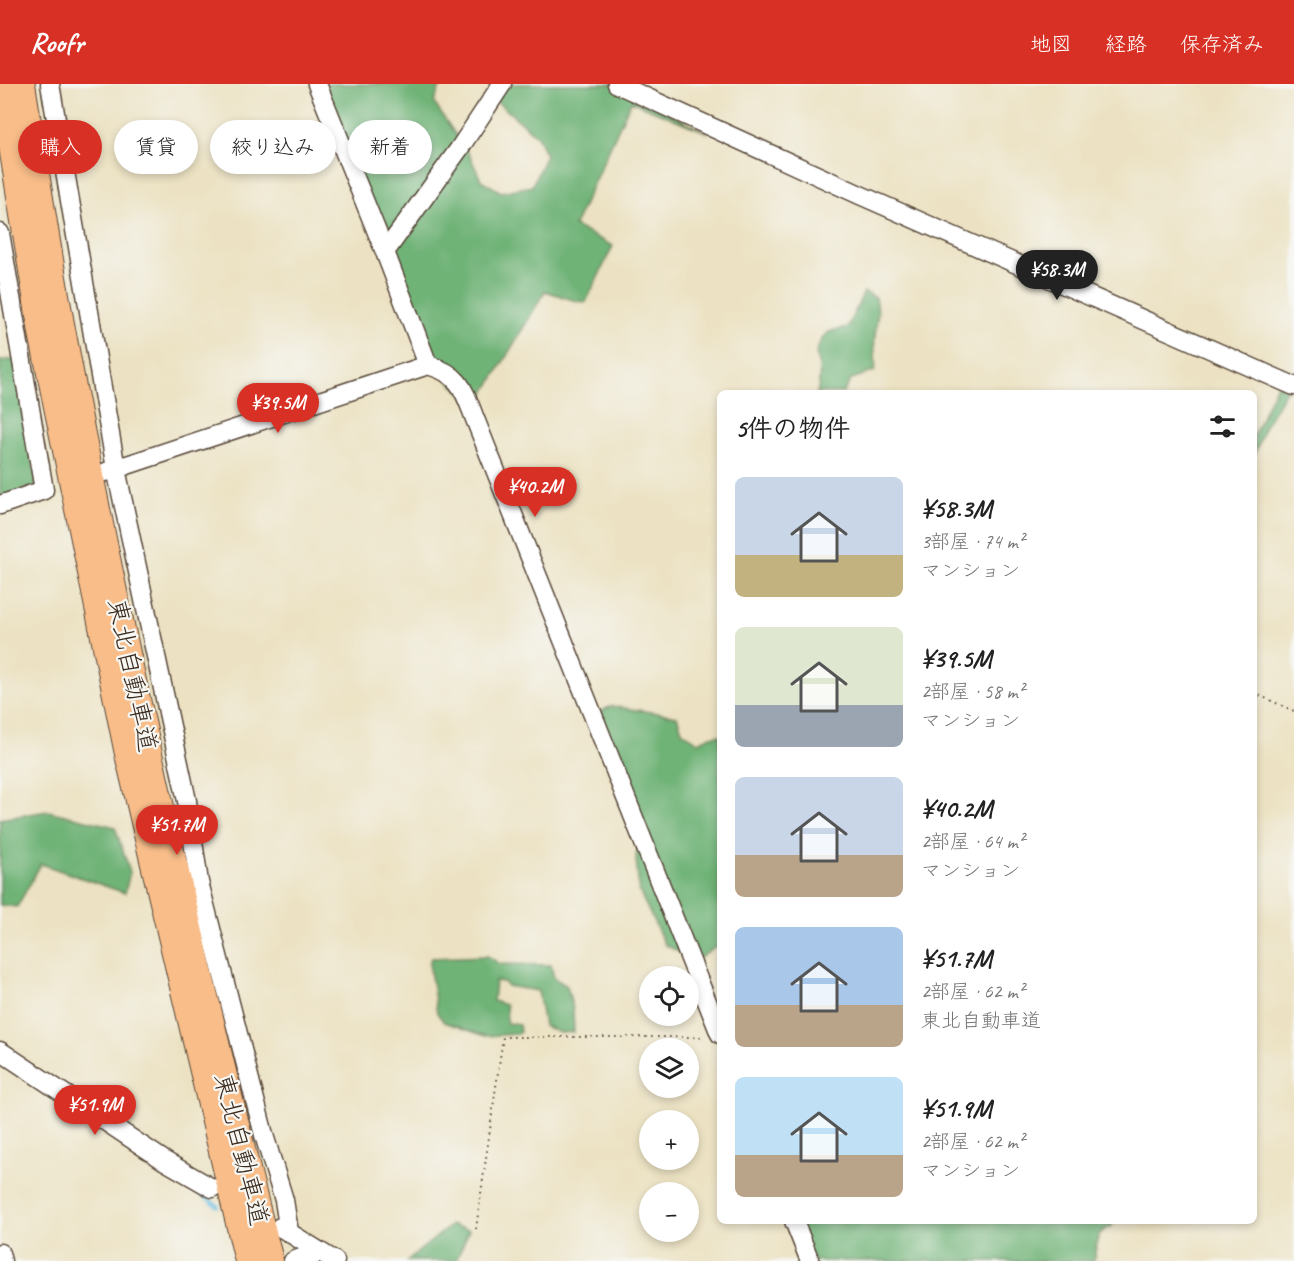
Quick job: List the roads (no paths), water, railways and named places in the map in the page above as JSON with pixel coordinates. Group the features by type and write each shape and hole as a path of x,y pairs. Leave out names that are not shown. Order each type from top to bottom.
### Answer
{"highway":[{"name":"東北自動車道","path":"2,84 42,333 123,731 248,1261"},
{"name":"東北自動車道","path":"22,84 62,328 146,738 221,1063 270,1261"}],"street":[{"path":"50,84 111,471 187,801 199,882 264,1135 284,1200 281,1227 335,1261"},
{"path":"317,84 428,365"},
{"path":"385,252 459,150 502,84"},
{"path":"616,84 1294,386"},
{"path":"0,233 44,490 0,505"},
{"path":"111,471 428,365 452,375 466,397 714,1036"},
{"path":"0,1051 165,1161 212,1188"},
{"path":"795,1224 810,1261"},
{"path":"0,1253 2,1261"},
{"path":"293,1261 304,1257 310,1261"}],"waterway":[{"path":"173,1175 218,1206"}]}
